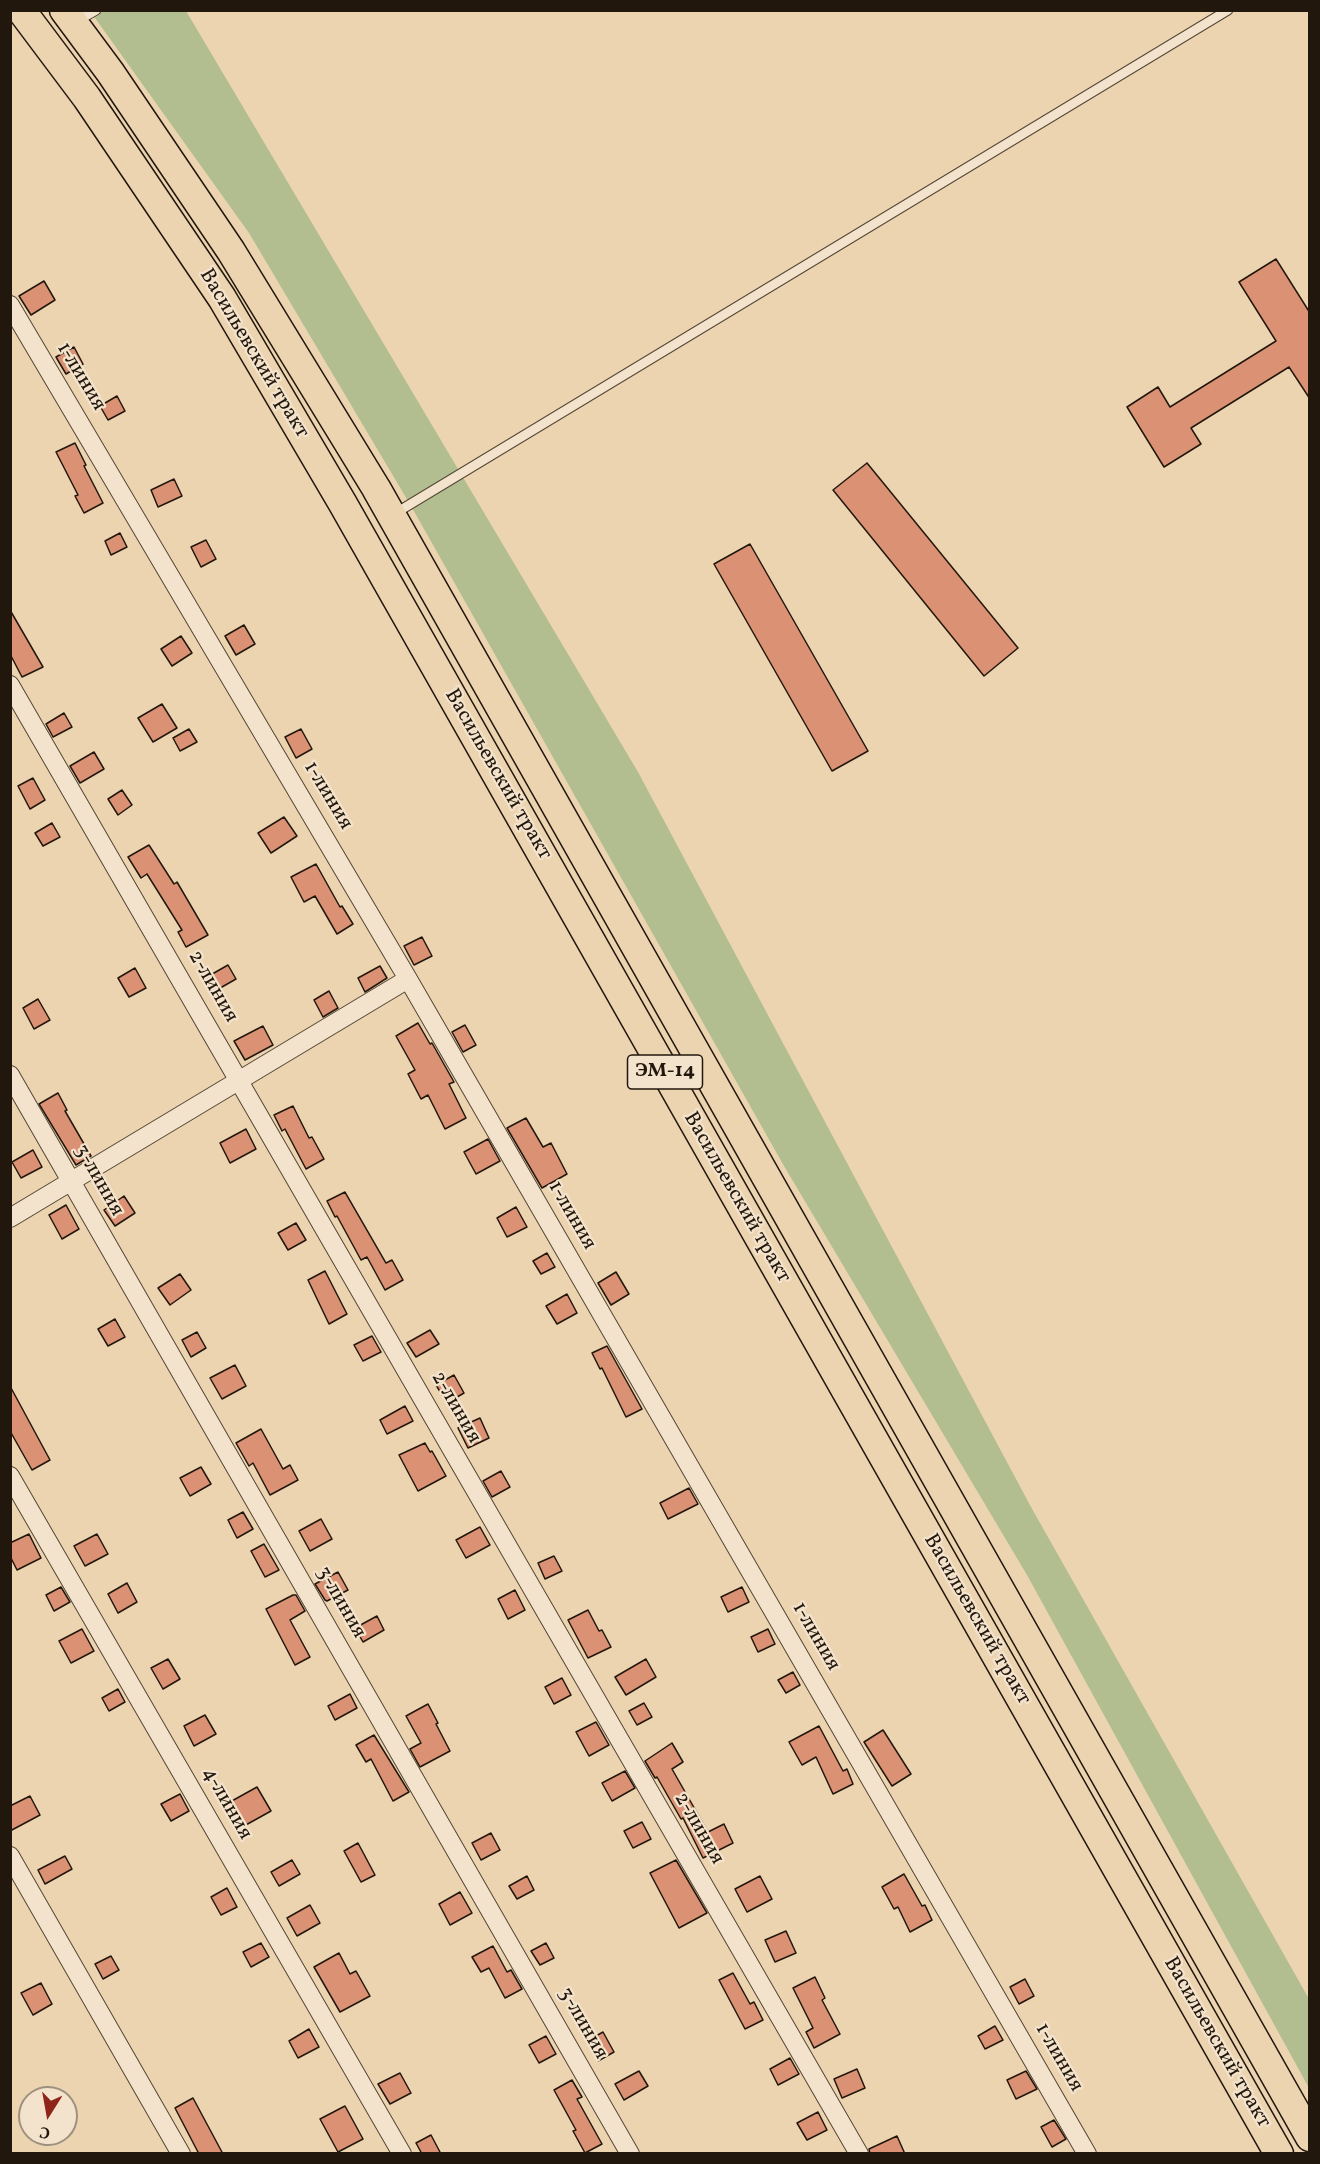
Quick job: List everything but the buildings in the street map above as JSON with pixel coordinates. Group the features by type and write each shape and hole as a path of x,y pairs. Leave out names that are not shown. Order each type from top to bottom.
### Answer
{"main road":[{"name":"Васильевский тракт","path":"21,10 87,98 222,298 343,504 1279,2154"},
{"name":"Васильевский тракт","path":"78,15 110,72 231,250 392,515 1310,2137"}],"street":[{"name":"1-линия","path":"10,305 408,979 1087,2154"},
{"name":"2-линия","path":"10,685 859,2154"},
{"path":"10,1218 408,979"},
{"name":"3-линия","path":"10,1075 630,2154"},
{"name":"4-линия","path":"10,1476 402,2154"},
{"path":"10,1856 181,2154"}],"lane":[{"path":"392,515 1228,10"}],"green space":[{"path":"90,11 186,11 638,772 1031,1507 1309,1999 1309,2088 1027,1575 784,1166 411,506 249,233"}]}
